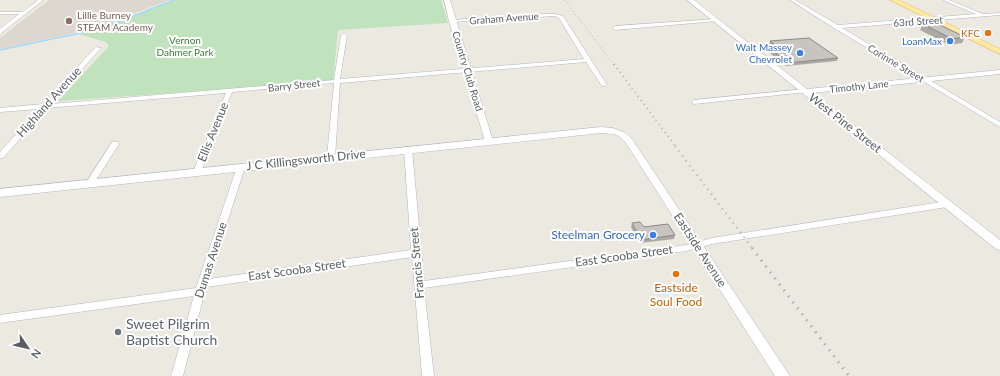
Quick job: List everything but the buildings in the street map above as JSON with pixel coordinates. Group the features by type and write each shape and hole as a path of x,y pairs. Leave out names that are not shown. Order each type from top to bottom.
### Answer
{"main road":[{"path":"893,0 1000,52"},
{"name":"J C Killingsworth Drive","path":"0,193 489,141 601,130 612,131"}],"street":[{"path":"0,32 41,0"},
{"name":"Country Club Road","path":"447,0 452,21 489,141"},
{"name":"West Pine Street","path":"690,0 1000,246"},
{"name":"Corinne Street","path":"792,0 1000,125"},
{"path":"945,0 982,16"},
{"path":"0,13 25,13"},
{"name":"63rd Street","path":"836,27 1000,14"},
{"name":"Graham Avenue","path":"452,21 555,15 564,21 587,60"},
{"path":"615,28 715,20"},
{"path":"331,158 337,81 344,35"},
{"name":"Highland Avenue","path":"0,156 98,48"},
{"path":"587,60 604,85"},
{"name":"Barry Street","path":"0,110 229,92 337,81 587,60"},
{"name":"Timothy Lane","path":"694,102 1000,72"},
{"name":"Ellis Avenue","path":"197,172 229,92"},
{"name":"Eastside Avenue","path":"612,131 623,135 629,141 783,376"},
{"path":"90,183 115,144"},
{"name":"Francis Street","path":"408,150 428,376"},
{"name":"Dumas Avenue","path":"177,376 202,287 241,167"},
{"name":"East Scooba Street","path":"419,285 686,248 712,241 947,204"},
{"name":"East Scooba Street","path":"0,319 416,253"}],"shaded area":[{"name":"Lillie Burney STEAM Academy","path":"49,0 170,0 100,26 0,49 0,38"}],"green space":[{"name":"Vernon Dahmer Park","path":"173,0 441,0 448,23 338,30 333,82 58,101 109,46 106,42 76,33 126,18"}],"waterway":[{"path":"0,50 85,32 121,21 174,0"}],"railway":[{"path":"565,0 614,65"},
{"path":"614,64 676,147"},
{"path":"675,146 753,249"},
{"path":"752,248 849,376"}],"place":[{"name":"Lillie Burney STEAM Academy","path":"69,21"},
{"name":"KFC","path":"988,33"},
{"name":"LoanMax","path":"950,41"},
{"name":"Walt Massey Chevrolet","path":"800,53"},
{"name":"Steelman Grocery","path":"653,235"},
{"name":"Eastside Soul Food","path":"676,274"},
{"name":"Sweet Pilgrim Baptist Church","path":"118,332"}]}
